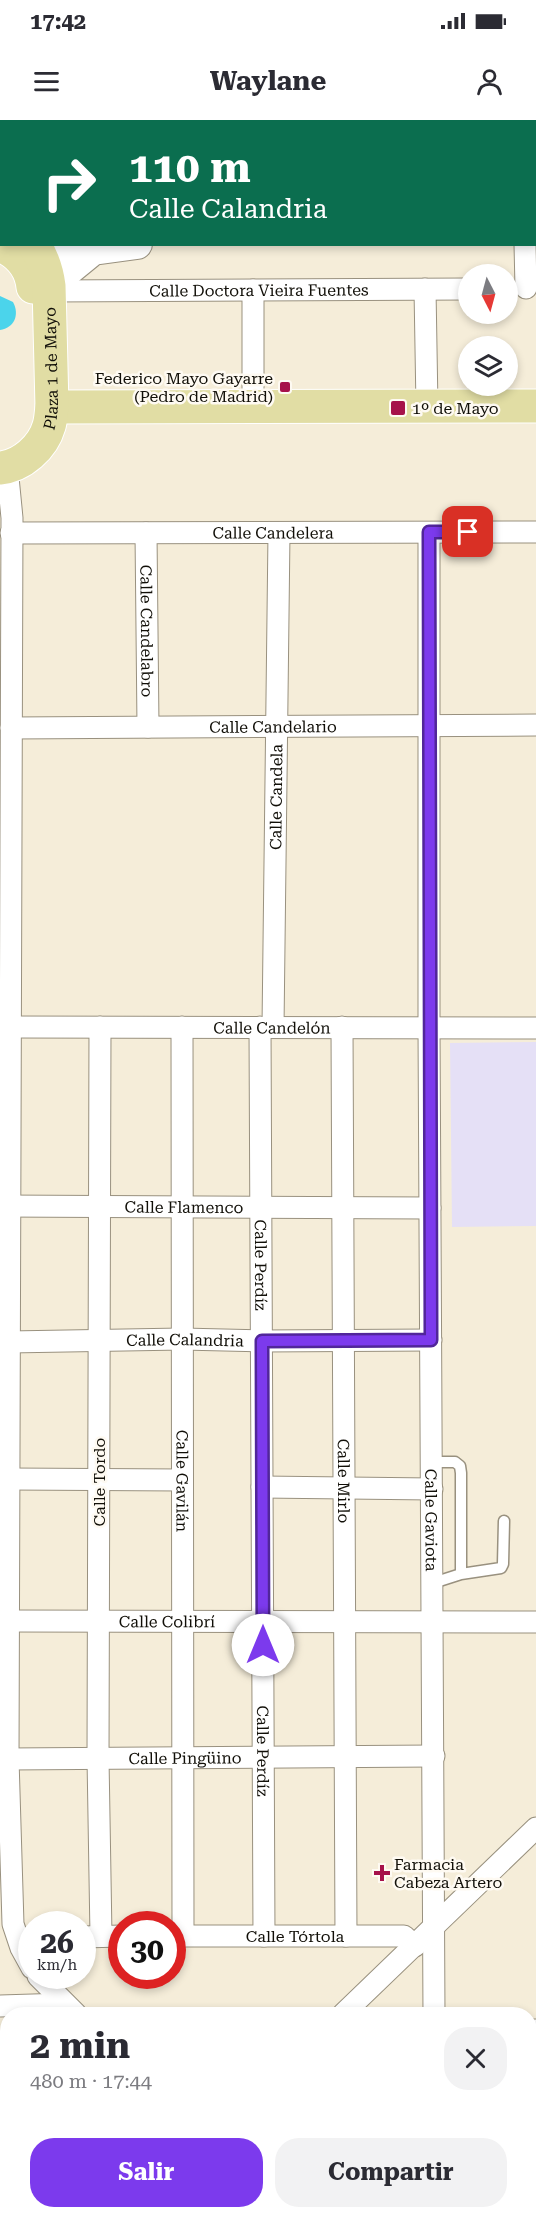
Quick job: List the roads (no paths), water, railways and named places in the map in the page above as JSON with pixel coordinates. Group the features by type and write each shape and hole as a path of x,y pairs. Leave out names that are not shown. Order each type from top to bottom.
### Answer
{"main road":[{"path":"2,460 32,415 35,348 32,273 12,250 4,246"},
{"name":"Plaza 1 de Mayo","path":"2,460 27,458 42,442 49,426 52,401 49,288 42,255 35,246"},
{"path":"35,348 40,378 52,401 253,407 536,406"}],"street":[{"path":"64,246 93,250 122,246"},
{"path":"523,288 525,246"},
{"path":"49,288 93,250"},
{"name":"Calle Doctora Vieira Fuentes","path":"49,288 458,289"},
{"path":"424,289 427,407"},
{"path":"253,290 253,407"},
{"path":"2,460 12,533 10,1027 5,1206 9,1342 9,1621 4,1734 8,1759 13,1924 18,1935"},
{"name":"Calle Gaviota","path":"429,532 434,2007"},
{"name":"Calle Candelera","path":"12,533 536,532"},
{"name":"Calle Candelabro","path":"146,533 147,727"},
{"name":"Calle Candela","path":"267,1027 277,727 279,533"},
{"name":"Calle Candelario","path":"11,728 536,725"},
{"name":"Calle Candelón","path":"10,1027 536,1028"},
{"name":"Calle Tordo","path":"100,1027 98,1758 102,1937"},
{"name":"Calle Gavilán","path":"179,1911 183,1758 182,1027"},
{"name":"Calle Perdíz","path":"264,1936 261,1207 267,1027"},
{"name":"Calle Mirlo","path":"342,1027 346,1936"},
{"name":"Calle Flamenco","path":"5,1206 430,1208"},
{"name":"Calle Calandria","path":"9,1342 182,1339 431,1340"},
{"path":"9,1479 182,1480"},
{"path":"262,1487 432,1489"},
{"name":"Calle Colibrí","path":"9,1621 433,1624 536,1622"},
{"name":"Calle Pingüino","path":"8,1759 434,1756"},
{"path":"350,2007 536,1828"},
{"name":"Calle Tórtola","path":"186,1936 404,1936 414,1946"},
{"path":"54,1989 68,2007"},
{"path":"0,2006 23,2007"}],"lane":[{"path":"432,1462 455,1462 460,1466 461,1574"},
{"path":"433,1583 461,1574 501,1568 504,1521"}],"water":[{"path":"0,296 13,302 16,316 9,327 0,330"}],"place":[{"name":"Federico Mayo Gayarre (Pedro de Madrid)","path":"285,387"},
{"name":"1º de Mayo","path":"398,408"},
{"name":"Farmacia Cabeza Artero","path":"382,1873"}]}
